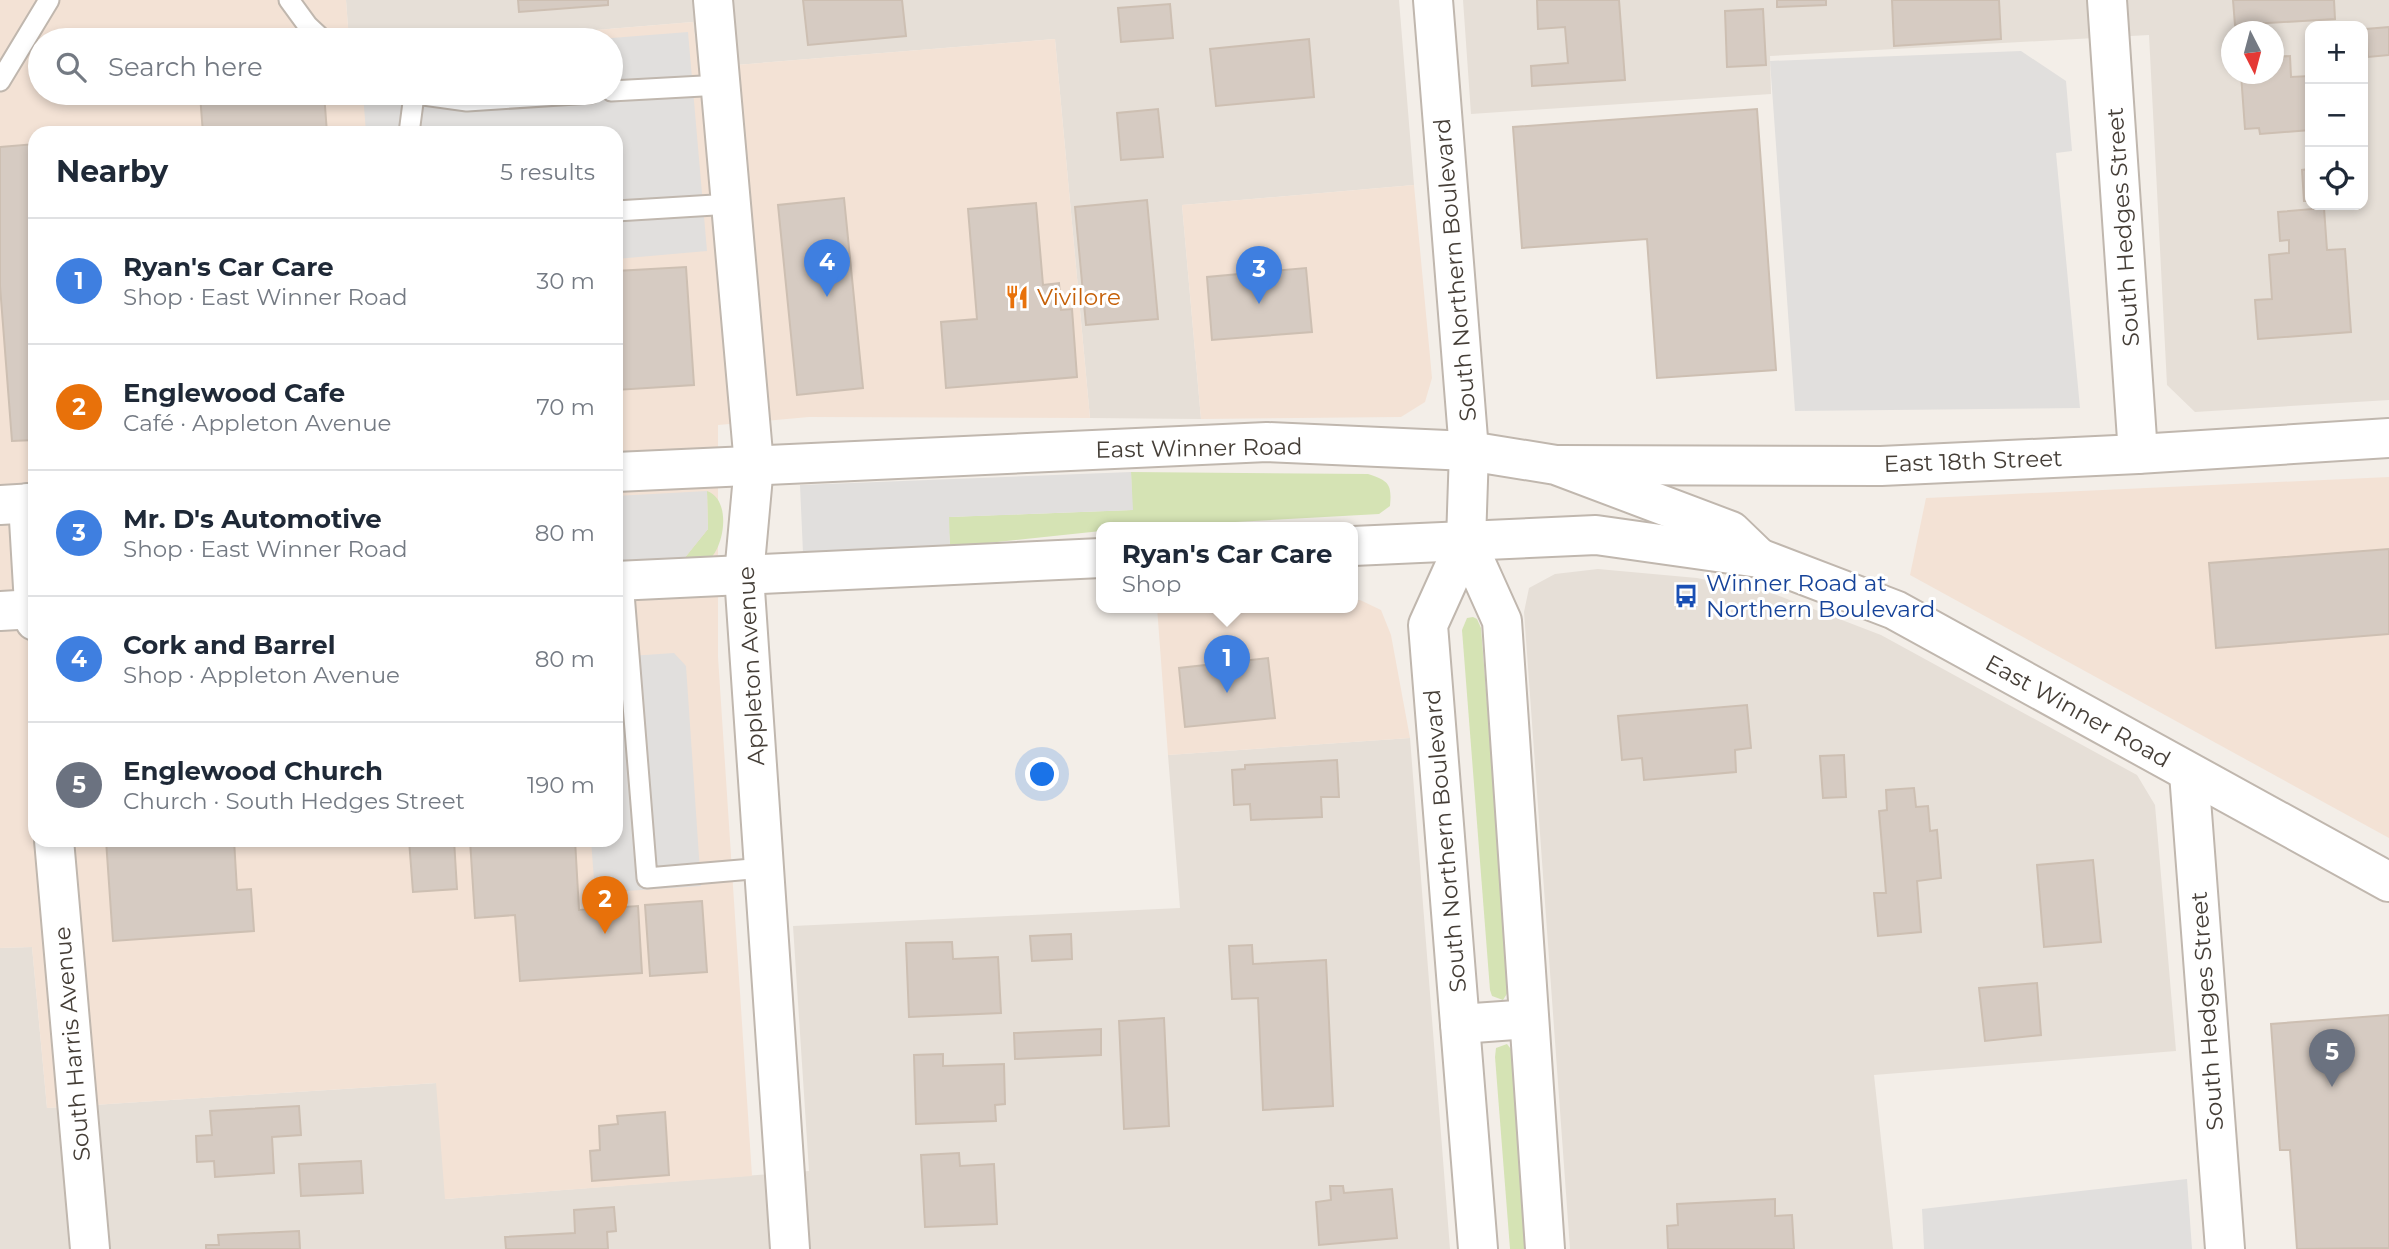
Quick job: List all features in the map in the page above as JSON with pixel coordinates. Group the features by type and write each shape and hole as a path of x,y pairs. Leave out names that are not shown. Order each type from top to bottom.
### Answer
{"street":[{"name":"Appleton Avenue","path":"713,0 754,465 744,575 790,1249"},
{"name":"South Northern Boulevard","path":"1433,0 1469,451 1466,541 1428,625 1478,1249"},
{"name":"South Hedges Street","path":"2107,0 2138,454"},
{"name":"East 18th Street","path":"1556,465 1881,466 2138,454 2389,438"},
{"name":"East Winner Road","path":"623,472 1267,442 1469,451 1556,465 1731,531 1759,558"},
{"path":"21,504 26,612"},
{"name":"East Winner Road","path":"1358,546 1596,535 1759,558 1895,610 2389,882"},
{"name":"South Northern Boulevard","path":"1466,541 1502,621 1545,1249"},
{"path":"623,581 1096,558"},
{"name":"South Hedges Street","path":"2189,773 2225,1249"},
{"name":"South Harris Avenue","path":"55,847 90,1249"},
{"name":"South Northern Boulevard","path":"1460,1024 1529,1018"}],"lane":[{"path":"32,28 49,0"},
{"path":"289,0 310,28"},
{"path":"0,81 28,35"},
{"path":"623,91 721,85"},
{"path":"410,126 411,105"},
{"path":"623,211 731,204"},
{"path":"623,614 647,878 764,868"}],"shaded area":[{"path":"0,0 346,0 348,28 28,28 28,105 623,105 623,28 620,28 693,22 699,68 1055,39 1090,418 809,417 718,425 718,657 752,1176 445,1199 436,1083 47,1108 32,947 0,948"},
{"path":"346,0 1399,0 1414,185 1182,205 1201,419 1090,418 1055,39 698,68 693,22 620,28 348,28"},
{"path":"1463,0 2389,0 2389,400 2195,412 2167,385 2149,35 1770,56 1771,94 1471,114"},
{"path":"688,32 707,251 623,258 623,126 365,126 364,105 623,105 623,37"},
{"path":"2021,51 2066,81 2072,151 2056,153 2080,408 1795,411 1770,61"},
{"path":"1414,185 1432,378 1425,402 1401,417 1201,419 1182,205"},
{"path":"1131,472 1133,510 949,517 950,547 803,553 800,485"},
{"path":"2389,477 2389,838 1910,575 1926,498"},
{"path":"707,491 708,529 679,565 623,568 623,496"},
{"path":"1598,569 1697,578 1774,594 1881,635 2137,775 2155,805 2176,1051 1874,1075 1893,1249 1570,1249 1524,612 1529,588 1555,574"},
{"path":"1358,600 1381,610 1391,635 1410,738 1168,755 1157,613 1358,613"},
{"path":"674,653 686,666 701,886 595,893 592,847 623,847 623,657"},
{"path":"1410,738 1450,1249 0,1249 0,948 32,947 47,1108 437,1083 446,1199 809,1171 793,926 1180,908 1168,755"},
{"path":"2187,1179 2192,1249 1924,1249 1922,1209"}],"green space":[{"path":"1131,472 1368,474 1385,481 1390,493 1390,506 1379,514 1234,522 1096,522 1096,532 950,547 948,517 1132,510"},
{"path":"707,491 715,496 720,504 723,515 721,538 706,562 679,565 708,529"},
{"path":"1473,617 1481,628 1510,989 1503,1000 1492,996 1490,990 1462,630 1467,618"},
{"path":"1507,1044 1514,1053 1529,1249 1510,1249 1495,1057 1496,1048"}],"building":[{"path":"518,0 608,0 608,5 519,12"},
{"path":"803,0 902,0 906,36 808,45"},
{"path":"1537,0 1619,0 1625,80 1532,86 1531,66 1568,63 1565,27 1538,29"},
{"path":"1777,0 1826,0 1826,5 1777,7"},
{"path":"1892,0 1999,0 2001,39 1894,46"},
{"path":"2233,0 2334,0 2335,19 2235,21"},
{"path":"1170,4 1173,38 1121,42 1118,8"},
{"path":"1763,9 1766,65 1727,67 1725,11"},
{"path":"2389,27 2389,55 2368,57 2368,29"},
{"path":"1309,39 1314,97 1216,106 1210,49"},
{"path":"2284,56 2290,56 2291,77 2305,76 2305,130 2260,134 2259,128 2245,129 2242,84 2284,84"},
{"path":"201,105 325,105 326,126 202,126"},
{"path":"1158,109 1163,157 1121,160 1117,113"},
{"path":"1757,109 1776,370 1657,378 1647,239 1522,248 1513,127"},
{"path":"28,145 28,440 12,441 0,286 0,147"},
{"path":"2302,170 2305,170 2305,201 2304,201"},
{"path":"844,198 863,388 797,395 778,205"},
{"path":"1147,200 1158,319 1086,325 1075,207"},
{"name":"Vivilore","path":"1036,203 1043,285 1059,283 1061,310 1072,309 1077,377 946,388 941,322 977,319 968,209"},
{"path":"2324,210 2327,250 2345,249 2351,332 2258,339 2255,300 2272,299 2269,255 2289,253 2289,240 2280,241 2278,212"},
{"path":"686,267 694,385 623,390 623,271"},
{"path":"1306,268 1312,332 1212,340 1207,277"},
{"path":"2389,549 2389,634 2216,648 2209,563"},
{"path":"1268,658 1275,718 1185,727 1179,668"},
{"path":"1747,705 1751,748 1735,750 1736,772 1644,780 1642,758 1622,760 1618,716"},
{"path":"1844,755 1846,797 1823,798 1820,756"},
{"path":"1337,760 1339,797 1321,797 1322,817 1251,820 1250,804 1234,805 1232,770 1245,769 1245,765"},
{"path":"1914,788 1916,807 1928,806 1930,831 1937,830 1941,878 1917,881 1921,932 1878,936 1874,893 1886,893 1879,811 1887,810 1886,790"},
{"path":"106,847 234,847 237,890 251,889 254,931 113,941"},
{"path":"410,847 454,847 457,889 413,892"},
{"path":"470,847 575,847 579,910 638,906 642,973 520,981 515,915 475,918"},
{"path":"2093,860 2101,942 2044,947 2037,865"},
{"path":"702,901 707,972 650,976 645,905"},
{"path":"1071,934 1072,959 1032,961 1030,936"},
{"path":"952,942 953,959 998,957 1001,1013 909,1017 906,943"},
{"path":"1252,945 1253,964 1326,960 1333,1106 1263,1110 1258,998 1232,999 1229,946"},
{"path":"2037,983 2041,1035 1985,1041 1979,988"},
{"path":"2389,1015 2389,1248 2297,1249 2290,1150 2280,1150 2271,1024"},
{"path":"1164,1018 1169,1126 1124,1129 1119,1021"},
{"path":"1101,1029 1101,1055 1015,1059 1014,1033"},
{"path":"943,1054 943,1066 1004,1064 1005,1104 995,1105 996,1121 916,1124 914,1055"},
{"path":"299,1106 301,1135 272,1137 274,1173 215,1177 214,1161 197,1162 196,1136 212,1135 210,1111"},
{"path":"665,1112 669,1175 592,1181 590,1151 600,1150 599,1126 618,1124 617,1116"},
{"path":"959,1153 960,1166 994,1164 997,1224 925,1227 921,1155"},
{"path":"361,1161 363,1193 301,1196 299,1164"},
{"path":"1330,1186 1343,1186 1344,1193 1392,1189 1397,1238 1319,1245 1316,1202 1331,1200"},
{"path":"1775,1199 1775,1216 1792,1215 1794,1249 1668,1249 1667,1226 1678,1225 1677,1204"},
{"path":"614,1207 616,1231 607,1232 608,1249 506,1249 505,1237 575,1233 574,1210"},
{"path":"299,1231 300,1249 206,1249 206,1245 219,1245 218,1235"}],"place":[{"name":"Cork and Barrel","path":"827,297"},
{"name":"Vivilore","path":"1017,297"},
{"name":"Mr. D's Automotive","path":"1259,304"},
{"name":"Winner Road at Northern Boulevard","path":"1686,596"},
{"name":"Ryan's Car Care","path":"1227,693"},
{"name":"Englewood Cafe","path":"605,934"},
{"name":"Englewood Church","path":"2332,1087"}]}
